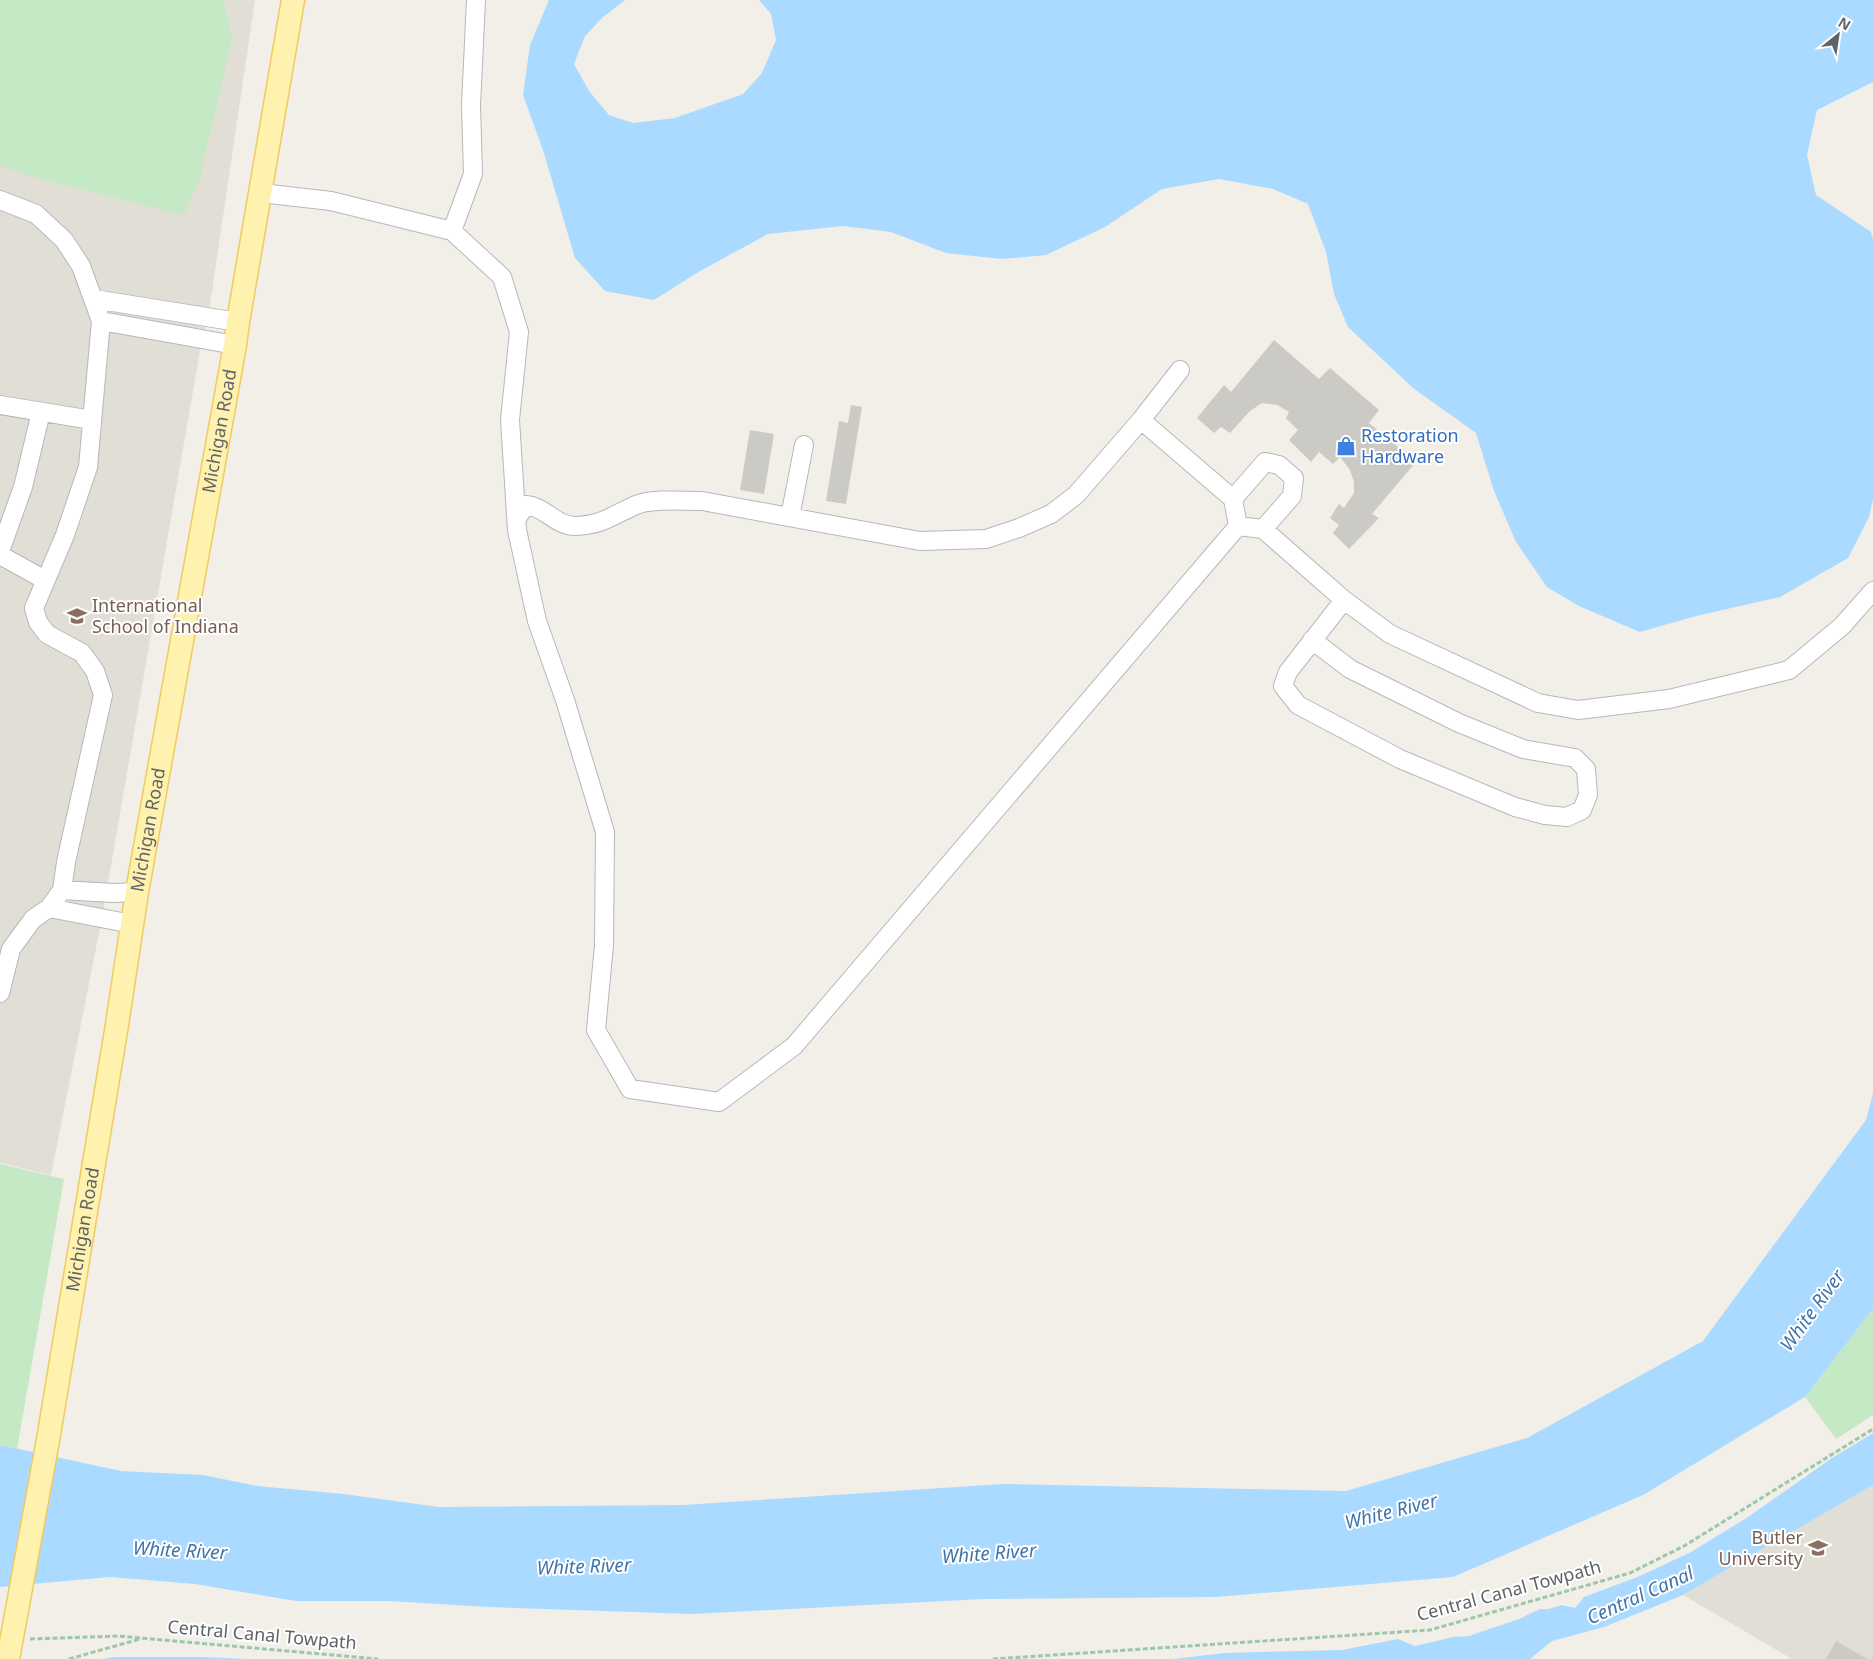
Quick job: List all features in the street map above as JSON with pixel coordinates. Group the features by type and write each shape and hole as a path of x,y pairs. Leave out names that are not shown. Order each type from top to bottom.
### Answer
{"main road":[{"name":"Michigan Road","path":"8,1659 88,1199 137,892 235,345 293,0"}],"lane":[{"path":"452,231 472,174 471,105 476,0"},
{"path":"261,193 331,201 452,231 502,277 520,332 510,420 517,530 537,621 565,700 605,832 604,945 596,1030 630,1089 719,1102 794,1046 1238,526"},
{"path":"0,200 36,214 64,240 81,266 101,321 88,467 65,535 34,608 38,622 47,634 82,653 95,671 103,695 66,862 62,890 49,908 33,919 11,949 0,993"},
{"path":"94,299 238,322"},
{"path":"101,321 235,345"},
{"path":"514,475 521,490 533,506 554,519 572,526 595,524 617,516 638,504 668,500 702,501 920,541 986,539 1019,528 1051,514 1076,495 1141,420 1180,370"},
{"path":"0,405 92,420"},
{"path":"0,551 23,487 41,412"},
{"path":"1141,420 1233,499 1238,526"},
{"path":"790,517 804,445"},
{"path":"1233,499 1265,462 1278,465 1294,478 1292,496 1263,528"},
{"path":"517,518 526,505 533,506"},
{"path":"1238,526 1263,528 1344,600 1390,634 1538,703 1578,710 1669,699 1789,670 1842,626 1873,591"},
{"path":"0,555 45,580"},
{"path":"1312,640 1350,669 1459,723 1523,749 1575,758 1586,769 1588,795 1582,810 1567,817 1545,815 1515,807 1400,759 1298,705 1284,686 1288,672 1312,640 1344,600"},
{"path":"62,890 113,893 137,892"},
{"path":"49,908 132,924"}],"path":[{"name":"Central Canal Towpath","path":"993,1659 1430,1630 1630,1572 1684,1546 1873,1429"},
{"name":"Central Canal Towpath","path":"30,1639 118,1636 378,1659"},
{"name":"Central Canal Towpath","path":"69,1659 143,1638"}],"shaded area":[{"name":"International School of Indiana","path":"0,0 255,0 208,318 202,339 102,918 51,1175 0,1163"},
{"name":"Butler University","path":"1873,1485 1873,1659 1792,1659 1683,1595"}],"green space":[{"path":"0,0 223,0 232,38 199,181 184,215 38,178 0,166"},
{"path":"0,1164 64,1179 17,1449 0,1445"},
{"path":"1873,1309 1873,1415 1836,1439 1805,1397"}],"water":[{"path":"549,0 625,0 603,17 585,36 574,64 589,91 609,115 633,123 675,118 743,94 762,73 776,40 771,14 759,0 1873,0 1873,82 1817,110 1807,155 1816,195 1871,232 1873,240 1873,499 1869,517 1848,558 1780,597 1696,616 1640,632 1579,606 1547,587 1516,542 1494,491 1476,433 1413,388 1348,327 1334,294 1326,252 1308,204 1273,189 1219,179 1162,189 1105,227 1046,255 1002,259 946,253 891,232 843,226 768,234 700,271 654,300 605,291 575,258 543,150 523,95 530,45"},
{"name":"White River","path":"1873,1093 1873,1309 1805,1397 1643,1495 1453,1577 1215,1597 983,1599 692,1614 489,1607 390,1601 296,1601 195,1584 110,1577 0,1587 0,1445 121,1471 203,1475 257,1486 343,1494 439,1507 684,1505 1003,1484 1346,1491 1527,1438 1703,1341 1866,1120"},
{"name":"Central Canal","path":"1873,1433 1873,1485 1683,1595 1604,1627 1552,1641 1530,1659 1173,1659 1225,1653 1342,1650 1398,1639 1415,1646 1453,1637 1469,1636 1519,1619 1540,1609 1549,1609 1561,1605 1575,1608 1584,1597 1640,1576 1691,1552 1748,1517 1832,1458"},
{"path":"114,1657 202,1657 247,1659 103,1659"}],"building":[{"name":"Restoration Hardware","path":"1274,340 1319,379 1330,368 1379,410 1369,423 1416,462 1372,514 1379,518 1349,549 1333,533 1339,525 1330,518 1339,504 1344,508 1354,493 1354,482 1350,470 1340,457 1333,464 1319,452 1311,462 1289,440 1298,430 1286,418 1289,412 1277,405 1262,403 1250,411 1230,433 1221,427 1214,433 1197,418 1224,385 1231,392"},
{"path":"851,405 862,407 846,504 826,501 839,421 848,423"},
{"path":"750,430 774,434 764,494 740,490"},
{"path":"1836,1641 1867,1659 1826,1659"}],"place":[{"name":"Restoration Hardware","path":"1346,446"},
{"name":"International School of Indiana","path":"77,616"},
{"name":"Butler University","path":"1818,1548"}]}
